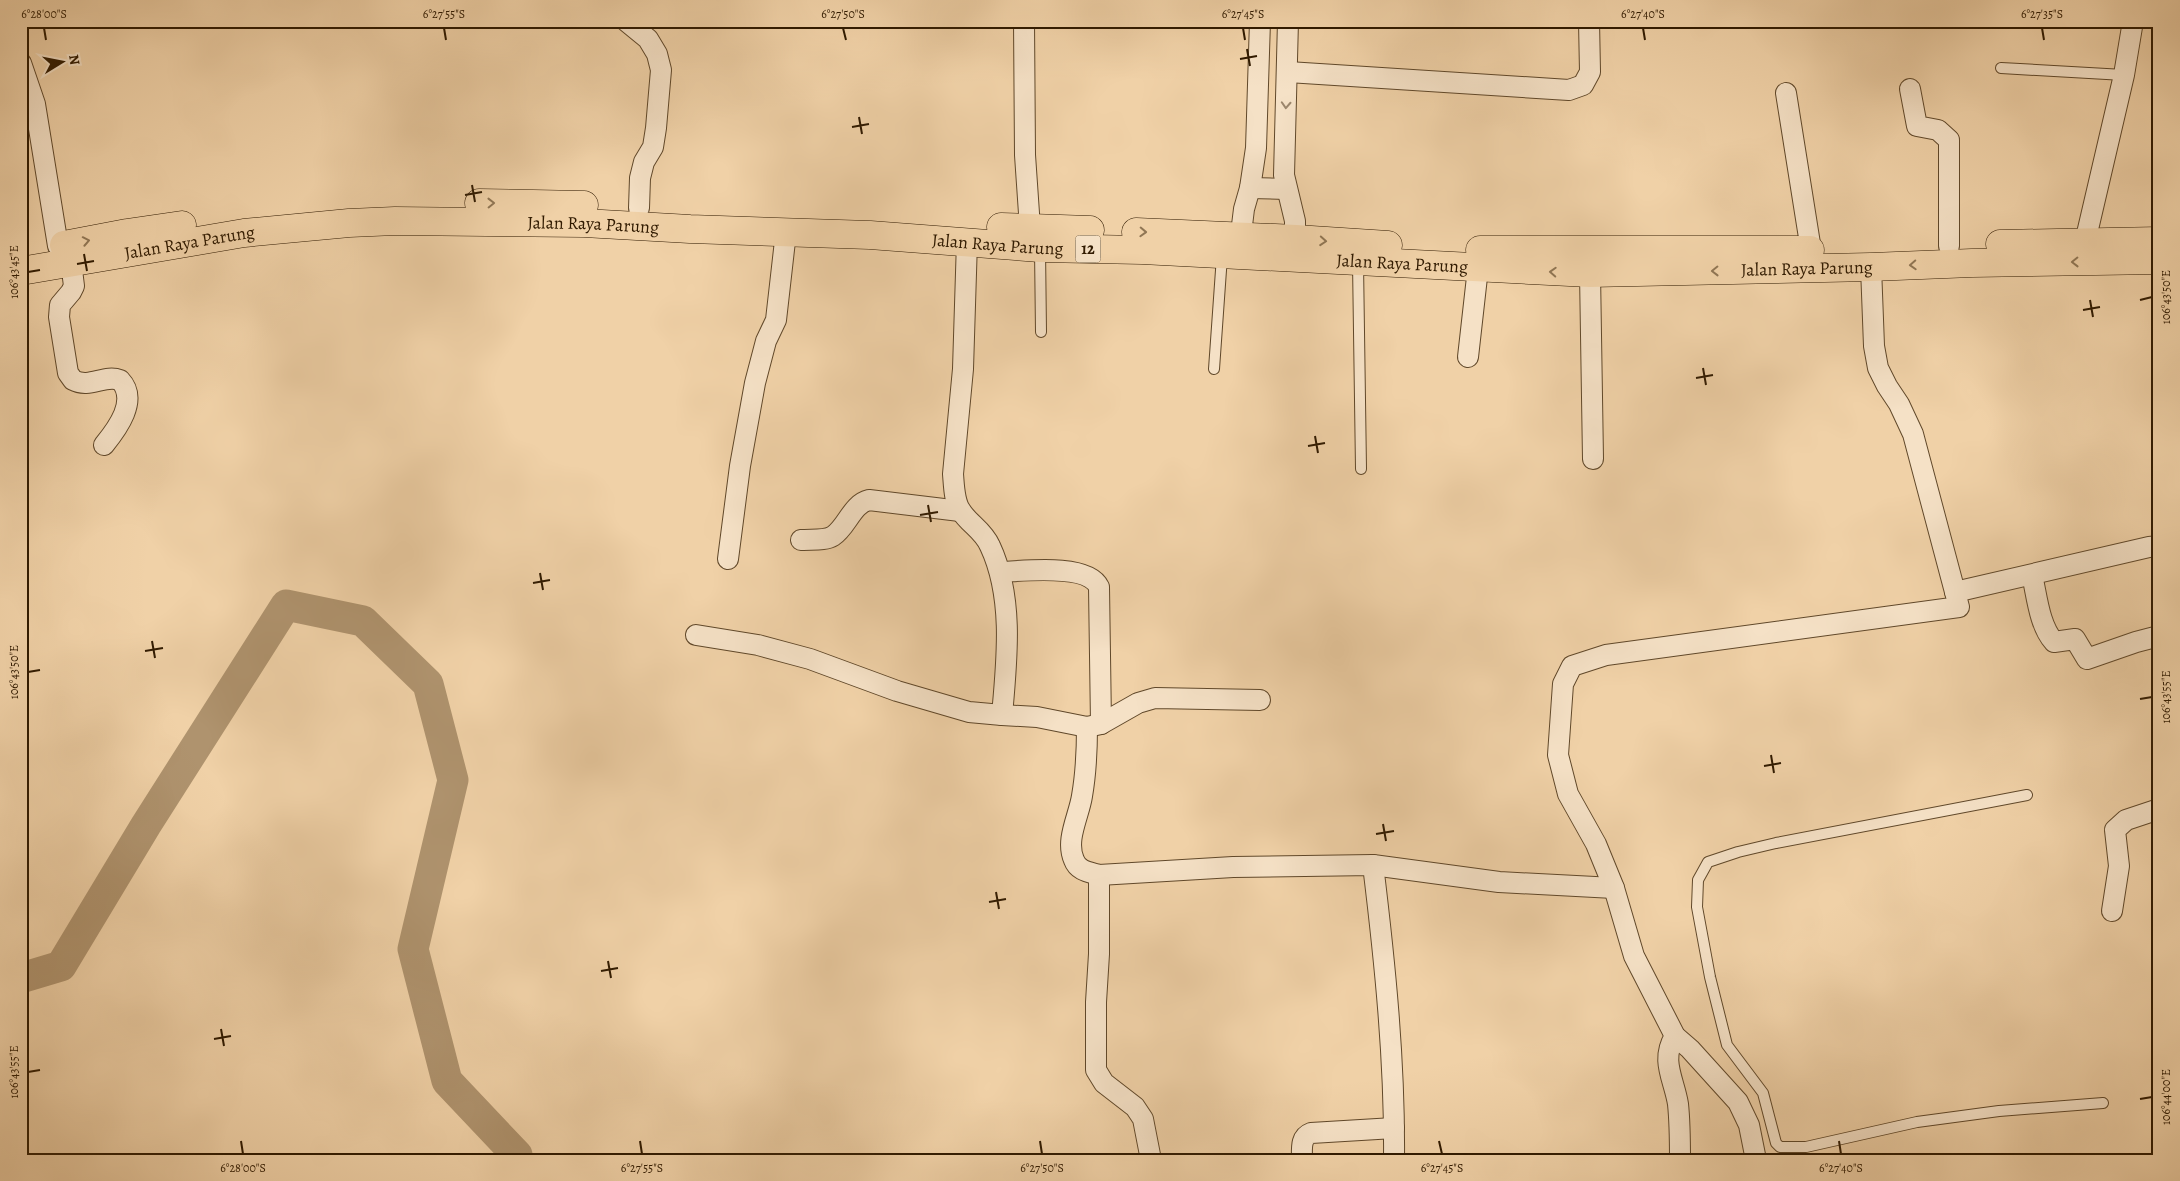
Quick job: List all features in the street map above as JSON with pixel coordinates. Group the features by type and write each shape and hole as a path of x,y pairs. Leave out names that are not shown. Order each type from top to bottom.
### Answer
{"highway":[{"name":"Jalan Raya Parung","path":"21,271 127,232 291,211 385,204 536,203 639,208 737,222 786,232 967,241 1035,238"},
{"name":"Jalan Raya Parung","path":"21,253 64,254 349,223 737,222 1234,249 1811,250 2085,242 2111,251 2159,260"},
{"name":"Jalan Raya Parung","path":"1296,249 1358,262 1590,273 1871,267 1972,262 2111,251 2159,241"}],"street":[{"path":"626,21 648,39 657,54 661,70 653,147 644,162 640,178 639,208"},
{"path":"1024,21 1025,155 1035,238"},
{"path":"1234,249 1250,188 1256,148 1260,21"},
{"path":"1288,21 1284,175 1295,221 1296,249"},
{"path":"1288,72 1569,90 1583,86 1590,72 1589,21"},
{"path":"2085,242 2124,75 2133,21"},
{"path":"21,63 35,104 64,254 74,286 60,305 59,317 68,373 73,380 86,384 113,377 120,380 126,389 127,401 123,420 104,445"},
{"path":"1910,89 1917,126 1938,130 1948,140 1949,246"},
{"path":"1786,92 1811,250"},
{"path":"1256,148 1284,149"},
{"path":"1250,188 1286,189"},
{"path":"728,559 740,466 755,383 766,341 776,320 786,232"},
{"path":"967,241 963,369 953,474 960,511 984,535 1001,572 1007,633 1002,715"},
{"path":"1756,1160 1749,1125 1738,1102 1690,1049 1675,1036 1634,956 1614,888 1596,844 1568,794 1558,755 1563,684 1572,666 1606,654 1959,607 1913,434 1899,404 1886,386 1878,368 1874,346 1871,267"},
{"path":"1468,357 1478,268"},
{"path":"1590,273 1593,459"},
{"path":"801,540 823,539 833,536 861,504 869,500 960,511"},
{"path":"1955,592 2149,546 2159,546"},
{"path":"1001,572 1056,570 1082,574 1097,581 1099,586 1094,725 1087,752 1082,797 1072,838 1072,853 1078,867 1083,871 1099,875 1233,867 1373,866 1499,882 1614,888"},
{"path":"2032,575 2042,619 2050,637 2054,642 2061,643 2074,639 2087,659 2159,636"},
{"path":"696,635 758,645 810,659 879,685 969,712 1037,717 1094,725 1138,703 1155,698 1260,700"},
{"path":"2112,911 2118,866 2115,830 2126,820 2159,809"},
{"path":"1373,866 1386,970 1394,1160"},
{"path":"1099,875 1096,1070 1104,1083 1135,1107 1143,1119 1151,1160"},
{"path":"1675,1036 1669,1046 1667,1055 1678,1103 1680,1160"},
{"path":"1302,1160 1303,1140 1308,1134 1315,1132 1394,1128"}],"lane":[{"path":"2001,68 2124,75"},
{"path":"1035,238 1041,332"},
{"path":"1214,369 1234,249"},
{"path":"1358,262 1361,469"},
{"path":"2027,794 1776,842 1708,862 1698,880 1697,907 1710,977 1727,1046 1763,1093 1776,1143 1780,1147 1806,1147 1917,1122 1999,1111 2103,1103"}],"waterway":[{"path":"21,978 61,966 146,825 286,605 363,621 428,684 453,780 413,949 447,1081 517,1155 517,1160"}]}
